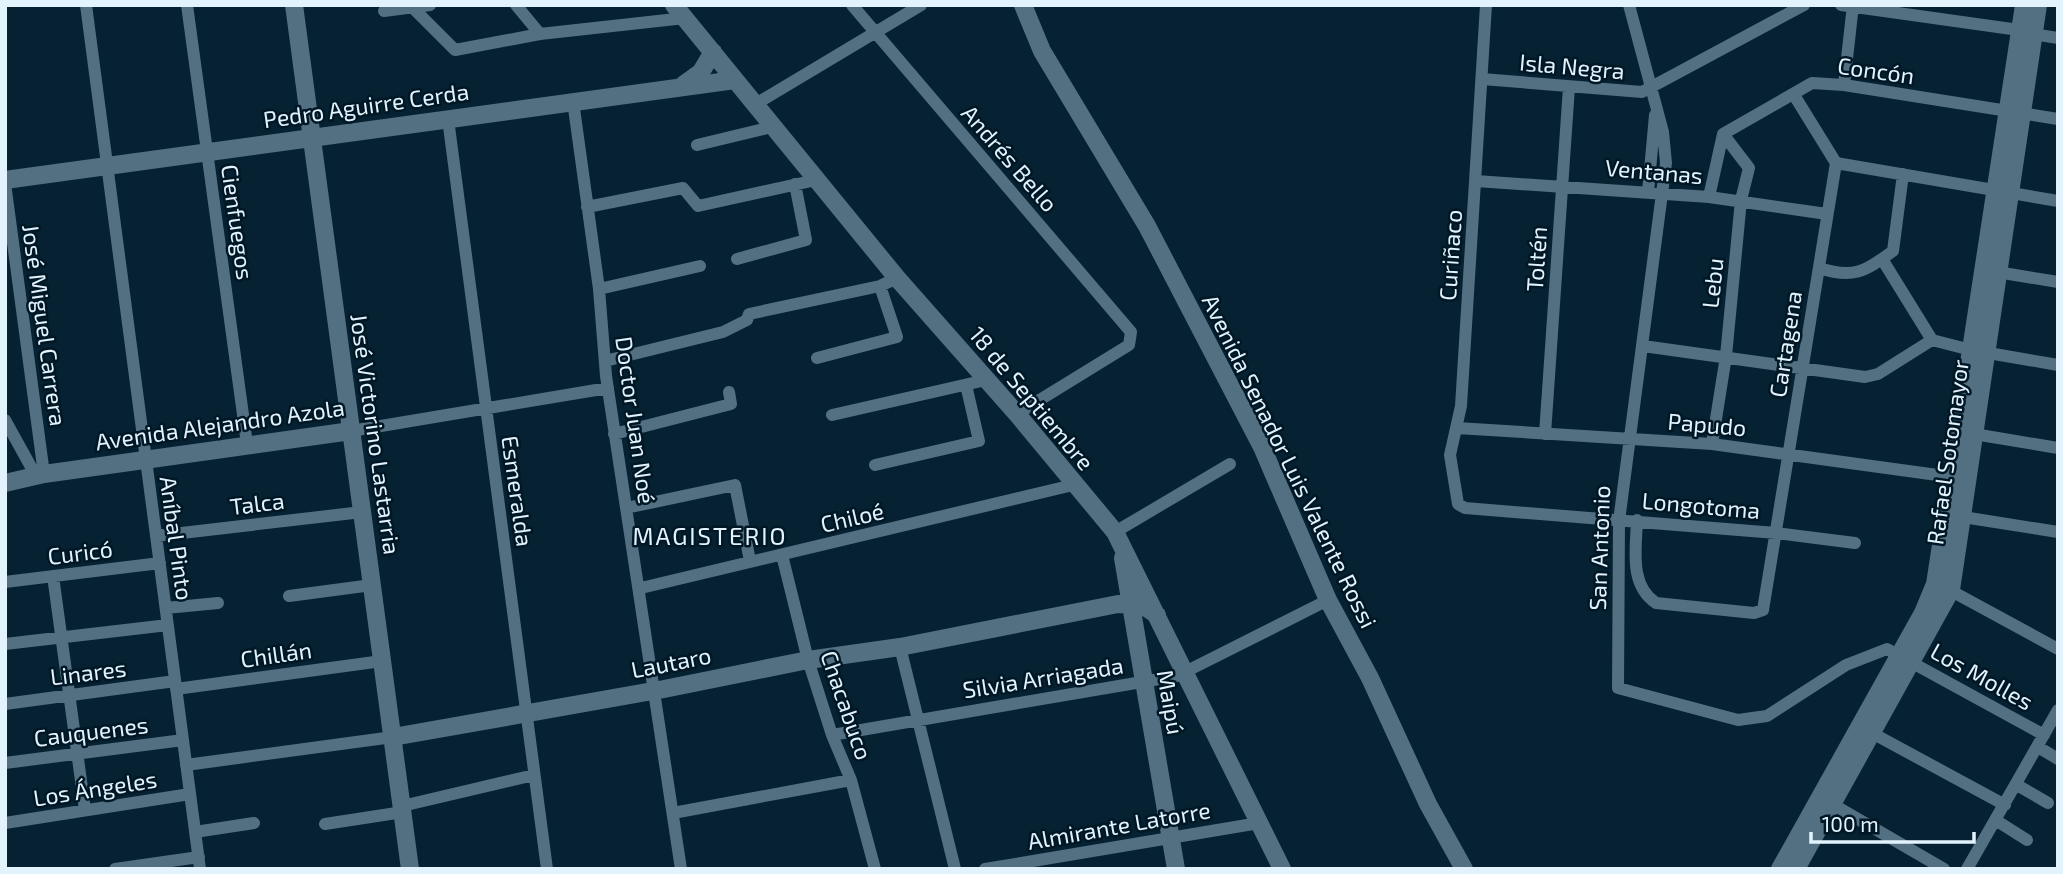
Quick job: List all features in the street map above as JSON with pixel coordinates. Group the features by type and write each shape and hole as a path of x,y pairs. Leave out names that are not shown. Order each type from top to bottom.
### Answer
{"main road":[{"name":"José Victorino Lastarria","path":"294,5 410,869"},
{"name":"Avenida Senador Luis Valente Rossi","path":"1023,5 1042,51 1147,226 1262,447 1328,600 1370,678 1428,804 1464,869"},
{"name":"Rafael Sotomayor","path":"1796,869 1872,733 1906,658 1943,587 1963,517 1974,434 1978,351 2025,32 2024,5"},
{"name":"Rafael Sotomayor","path":"2025,32 2038,5"},
{"name":"18 de Septiembre","path":"680,12 897,278 1017,414 1118,538 1282,869"},
{"path":"680,86 701,72 713,52"},
{"name":"Pedro Aguirre Cerda","path":"5,182 735,80"},
{"name":"Rafael Sotomayor","path":"1943,587 1952,477 1997,272 2003,192"},
{"name":"Avenida Alejandro Azola","path":"5,483 40,475 351,431"},
{"name":"Maipú","path":"1118,538 1176,869"},
{"path":"1130,603 1147,607 1158,617"},
{"name":"Lautaro","path":"393,737 656,691 808,660 900,647 1130,603"},
{"name":"Rafael Sotomayor","path":"1780,869 1906,658"}],"street":[{"name":"Aníbal Pinto","path":"86,5 199,863"},
{"name":"Cienfuegos","path":"187,5 247,444"},
{"path":"384,10 430,5"},
{"path":"516,5 540,34"},
{"name":"Andrés Bello","path":"852,5 1129,330 1132,340 1129,345 1017,414"},
{"path":"754,105 921,5"},
{"name":"Curiñaco","path":"1460,505 1454,490 1450,455 1461,406 1486,5"},
{"name":"San Antonio","path":"1629,5 1656,108 1655,192 1643,346 1627,440 1619,521 1618,688 1738,720 1753,720 1767,716 1855,660 1883,649 1906,658"},
{"name":"Isla Negra","path":"1482,79 1633,93 1651,87 1804,5"},
{"path":"1844,85 1849,6 2058,38"},
{"path":"414,8 455,50 680,12"},
{"name":"Concón","path":"1723,134 1812,83 1844,85 2058,119"},
{"name":"Toltén","path":"1545,434 1569,87"},
{"path":"1794,95 1836,163 2058,201"},
{"name":"Doctor Juan Noé","path":"573,101 614,434 656,691 681,869"},
{"name":"Esmeralda","path":"448,119 547,869"},
{"path":"697,145 772,127"},
{"path":"1709,197 1723,134"},
{"name":"Lebu","path":"1712,444 1726,356 1741,200 1749,167 1723,134"},
{"name":"Cartagena","path":"1763,610 1836,163"},
{"path":"1819,268 1841,275 1861,272 1893,251 1903,174"},
{"path":"587,207 683,188 698,206 816,180"},
{"name":"Ventanas","path":"1476,181 1709,197 1828,214"},
{"name":"José Miguel Carrera","path":"5,182 40,475"},
{"path":"737,259 806,240 795,184"},
{"path":"1882,259 1932,340"},
{"path":"598,289 700,266"},
{"path":"1997,272 2058,282"},
{"path":"605,361 723,332 747,320 749,314 880,286 897,278"},
{"path":"817,358 897,337 880,286"},
{"path":"1643,346 1869,377 1932,340 2058,365"},
{"path":"832,415 986,380"},
{"path":"876,465 979,441 966,385"},
{"name":"Avenida Alejandro Azola","path":"351,431 608,388"},
{"path":"614,434 731,404 729,392"},
{"path":"5,420 40,475"},
{"name":"Papudo","path":"1457,428 1712,444 1952,477"},
{"path":"1974,434 2058,448"},
{"path":"1118,538 1230,464"},
{"path":"626,508 735,485 750,561"},
{"name":"Chiloé","path":"640,588 1073,485"},
{"name":"Longotoma","path":"1460,505 1776,533 1855,543"},
{"name":"Talca","path":"156,536 362,512"},
{"path":"1963,517 2058,532"},
{"name":"San Antonio","path":"1637,520 1638,580 1647,597 1656,603 1754,613 1763,610"},
{"name":"Chacabuco","path":"782,555 808,660 832,735 851,780 875,869"},
{"name":"Curicó","path":"5,582 160,563"},
{"path":"53,576 85,810"},
{"path":"289,596 372,585"},
{"path":"1943,587 2058,649"},
{"name":"Silvia Arriagada","path":"832,735 918,718 1142,682 1186,672 1328,600"},
{"path":"166,608 218,603"},
{"path":"5,644 168,625"},
{"path":"900,647 955,869"},
{"name":"Los Molles","path":"1906,658 2044,735"},
{"name":"Chillán","path":"176,685 382,661"},
{"name":"Linares","path":"5,704 176,685"},
{"path":"1967,869 1997,821 2058,710"},
{"path":"1872,733 2005,805"},
{"name":"Lautaro","path":"186,765 393,737"},
{"name":"Cauquenes","path":"5,763 183,740"},
{"path":"2038,747 2058,759"},
{"path":"325,824 402,809 534,775"},
{"path":"673,813 851,780"},
{"path":"2017,785 2048,803"},
{"name":"Los Ángeles","path":"5,822 190,794"},
{"path":"1832,804 1944,869"},
{"path":"1997,821 2027,840"},
{"path":"195,832 254,823"},
{"name":"Almirante Latorre","path":"985,869 1259,823"},
{"path":"115,869 199,863"}],"district":[{"name":"MAGISTERIO","path":"710,535"}]}
